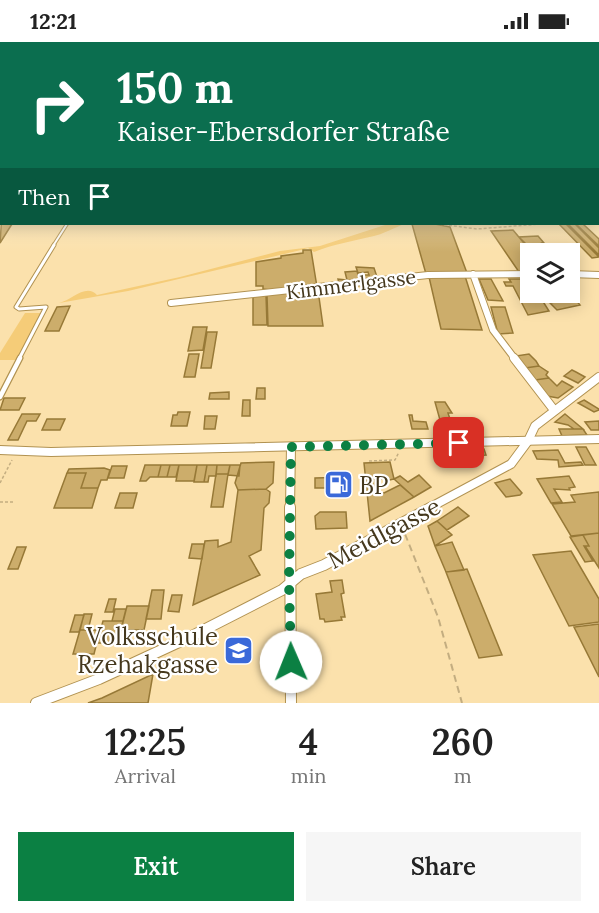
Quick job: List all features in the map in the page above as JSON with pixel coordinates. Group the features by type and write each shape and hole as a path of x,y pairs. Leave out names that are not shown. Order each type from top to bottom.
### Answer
{"main road":[{"path":"0,450 291,447 599,440"}],"street":[{"path":"473,274 493,330 554,410"},
{"name":"Kimmerlgasse","path":"171,303 428,275 520,274"},
{"path":"580,274 599,275"},
{"name":"Meidlgasse","path":"36,703 90,684 182,642 282,590 300,574 324,566 511,464 528,441 535,426 599,377"},
{"path":"291,447 289,582 291,703"}],"lane":[{"path":"0,397 46,308 42,306 19,309 16,307 66,225"}],"path":[{"path":"443,225 459,229 481,230 530,225"},
{"path":"0,483 18,450"},
{"path":"369,461 395,460 401,450"},
{"path":"0,502 14,502"},
{"path":"399,525 423,574 451,656 462,703"}],"shaded area":[{"path":"385,225 402,225 377,235 314,252 308,248 128,291 59,303 84,291 97,295 180,277 280,251 320,246"},
{"path":"25,313 42,313 17,360 0,360 0,353"}],"building":[{"path":"1,225 11,225 0,243"},
{"path":"412,225 450,227 467,273 426,274"},
{"path":"560,225 567,225 599,257 592,258 580,243"},
{"path":"569,225 576,225 599,248 599,255"},
{"path":"577,225 584,225 599,239 599,246"},
{"path":"513,230 524,243 520,243 520,272 519,272 491,231"},
{"path":"538,236 544,243 525,243 519,237"},
{"path":"303,250 311,250 317,287 270,290 263,289 263,286 256,286 256,262 303,253"},
{"path":"356,267 374,268 378,280 365,280 363,275 369,275 368,272 358,273"},
{"path":"357,271 360,282 339,283 338,279 347,280 345,272"},
{"path":"465,276 482,330 441,329 429,277"},
{"path":"479,279 491,279 503,301 488,300"},
{"path":"509,279 520,279 520,300 513,286 506,286 504,282 511,282"},
{"path":"318,290 323,326 268,326 267,295"},
{"path":"266,295 267,325 253,325 253,296"},
{"path":"522,303 544,303 549,311 528,315"},
{"path":"550,303 578,303 580,305 557,310"},
{"path":"70,306 59,331 45,331 57,307"},
{"path":"491,307 505,307 513,333 498,334"},
{"path":"193,327 207,327 203,350 188,351"},
{"path":"207,332 217,332 211,368 201,368"},
{"path":"189,354 199,354 195,377 184,377"},
{"path":"529,354 539,366 525,368 516,356"},
{"path":"539,366 548,372 546,375 549,378 535,380 525,368"},
{"path":"572,370 585,377 578,383 564,376"},
{"path":"549,378 557,386 562,381 573,387 558,398 547,396 535,380"},
{"path":"257,388 265,388 265,399 256,399"},
{"path":"229,392 229,399 209,399 210,393"},
{"path":"4,398 25,398 19,410 0,410"},
{"path":"243,400 250,400 250,416 242,416"},
{"path":"584,400 599,410 594,412 578,403"},
{"path":"435,402 445,402 452,413 448,413 450,419 440,420"},
{"path":"178,412 190,412 187,426 171,426 173,415 177,415"},
{"path":"22,414 40,414 36,421 27,421 18,440 8,440"},
{"path":"565,414 583,429 574,429 555,422"},
{"path":"409,415 412,415 413,421 426,422 428,429 412,429"},
{"path":"205,416 217,416 215,429 204,429"},
{"path":"47,419 65,419 60,430 42,430"},
{"path":"599,421 599,430 591,430 585,422"},
{"path":"559,429 583,429 587,435 562,436"},
{"path":"576,447 586,447 596,465 585,465"},
{"path":"484,449 486,455 469,456 467,450"},
{"path":"449,450 467,450 469,456 451,456"},
{"path":"558,450 565,463 581,462 583,465 559,467 558,460 537,459 533,451"},
{"path":"274,462 273,483 266,489 238,490 235,483 241,463"},
{"path":"390,462 394,479 385,481 385,479 376,479 377,492 384,493 400,485 414,497 370,521 364,463"},
{"path":"145,465 161,465 158,477 140,481"},
{"path":"161,465 170,465 167,477 158,477"},
{"path":"170,465 179,465 176,477 167,477"},
{"path":"179,465 197,465 194,481 176,481"},
{"path":"197,465 207,465 204,482 194,482"},
{"path":"207,465 217,465 216,476 209,476 208,482 204,482"},
{"path":"217,465 230,465 228,474 216,474"},
{"path":"230,465 240,465 239,476 228,475"},
{"path":"112,466 127,466 124,478 108,478"},
{"path":"104,468 110,470 107,480 101,480 98,488 81,488 86,473 67,473 69,469"},
{"path":"67,473 86,473 81,488 98,488 92,508 54,508"},
{"path":"216,474 228,474 223,507 211,507"},
{"path":"419,475 431,487 414,497 394,479 400,476 408,482"},
{"path":"569,476 575,487 569,488 570,490 554,489 562,502 551,503 537,479"},
{"path":"350,477 351,488 315,488 315,478"},
{"path":"510,479 522,493 520,495 506,497 495,483"},
{"path":"266,489 270,492 269,503 264,508 261,550 249,556 260,575 193,605 205,541 218,540 218,547 231,542 238,490"},
{"path":"599,492 599,533 571,536 552,504 575,502 571,495"},
{"path":"120,493 137,493 133,508 115,508"},
{"path":"458,507 469,516 447,530 437,521"},
{"path":"320,512 346,512 347,528 316,529 315,516"},
{"path":"437,521 452,535 435,546 428,526"},
{"path":"599,533 599,568 585,546 589,546 583,535"},
{"path":"583,535 589,546 584,546 593,561 585,562 570,537"},
{"path":"452,542 464,570 446,572 435,546"},
{"path":"192,544 204,544 202,559 189,558"},
{"path":"17,547 26,547 18,569 8,569"},
{"path":"571,551 599,599 599,622 569,626 533,555"},
{"path":"467,569 502,655 479,658 446,572"},
{"path":"342,580 344,593 341,594 345,617 341,617 342,620 325,622 324,619 320,619 316,594 332,592 330,581"},
{"path":"152,590 164,590 161,619 146,619"},
{"path":"172,595 182,595 179,612 168,611"},
{"path":"109,599 116,599 113,612 105,612"},
{"path":"127,606 149,606 144,630 121,630"},
{"path":"115,609 126,609 123,621 112,621"},
{"path":"84,614 92,614 88,630 80,630"},
{"path":"75,615 84,615 79,632 70,632"},
{"path":"103,621 123,621 118,643 97,643"},
{"path":"599,624 599,677 574,627"},
{"path":"80,630 100,630 94,654 73,654"},
{"path":"153,674 148,703 88,703 102,698"}],"place":[{"name":"BP","path":"338,485"},
{"name":"Volksschule Rzehakgasse","path":"239,650"}],"route":[{"path":"291,662 289,582 291,447 459,443"}]}
